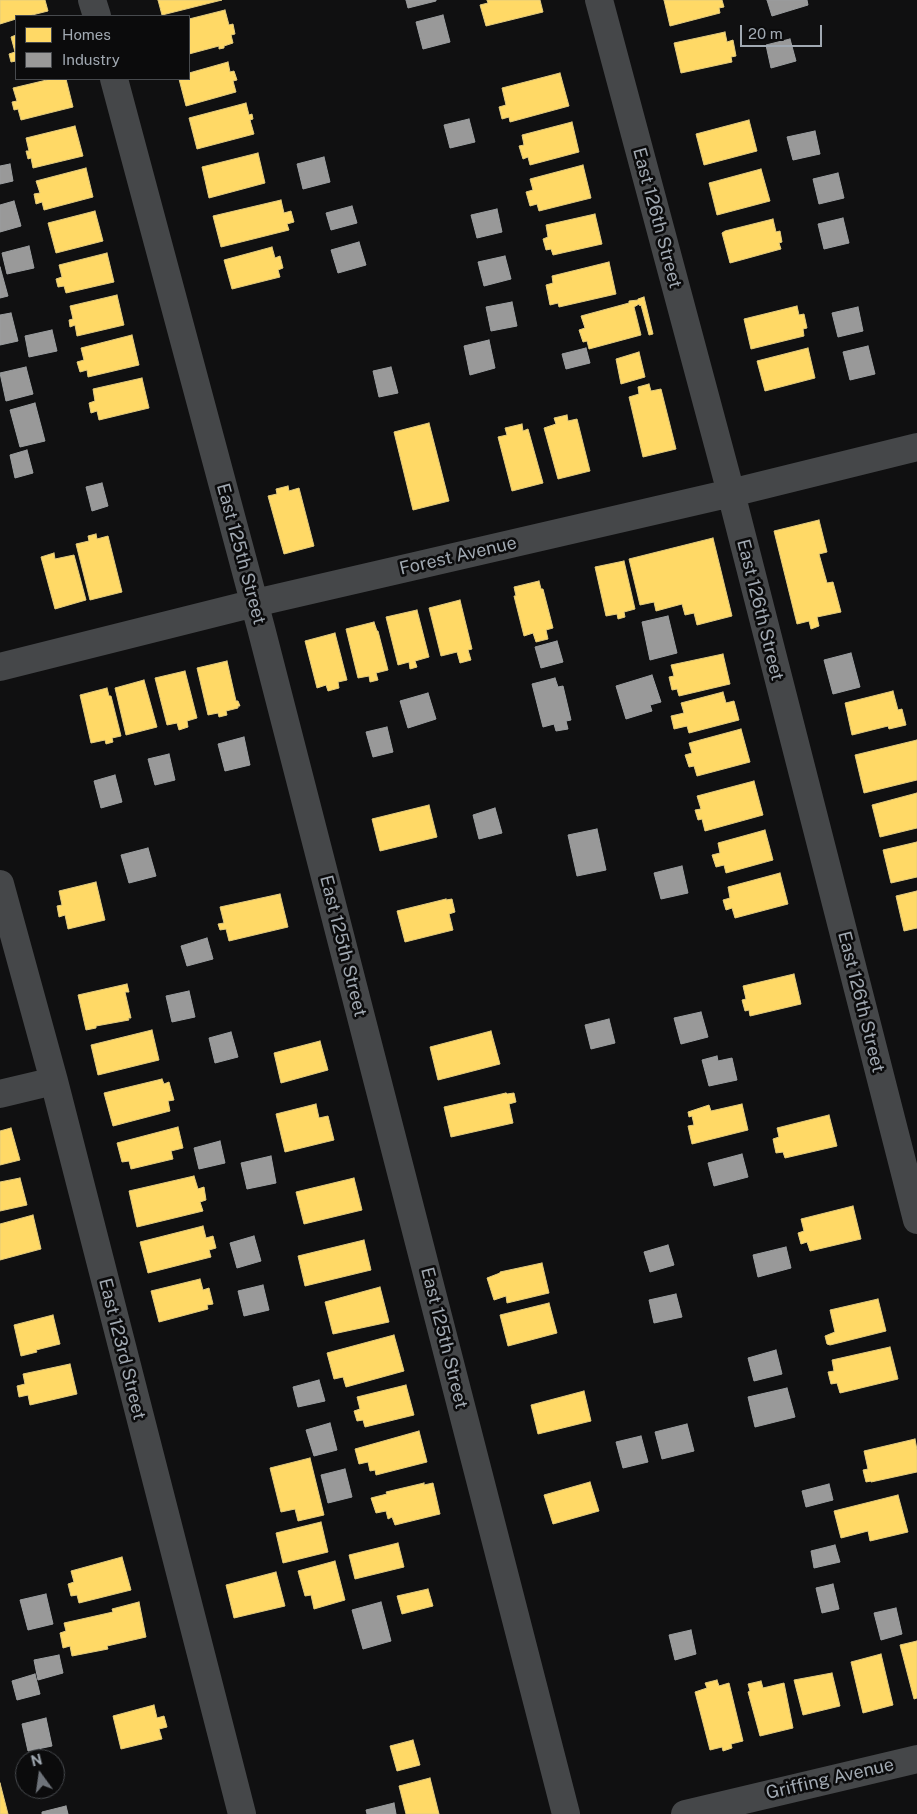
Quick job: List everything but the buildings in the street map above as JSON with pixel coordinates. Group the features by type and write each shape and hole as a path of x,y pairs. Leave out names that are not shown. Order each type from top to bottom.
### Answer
{"street":[{"path":"92,0 97,15"},
{"name":"East 126th Street","path":"599,0 731,493 917,1220"},
{"name":"East 125th Street","path":"114,80 255,604 566,1814"},
{"name":"Forest Avenue","path":"0,667 255,604 731,493 917,447"},
{"name":"East 123rd Street","path":"0,884 54,1081 242,1814"},
{"path":"0,1094 54,1081"},
{"name":"Griffing Avenue","path":"685,1814 917,1759"}]}
